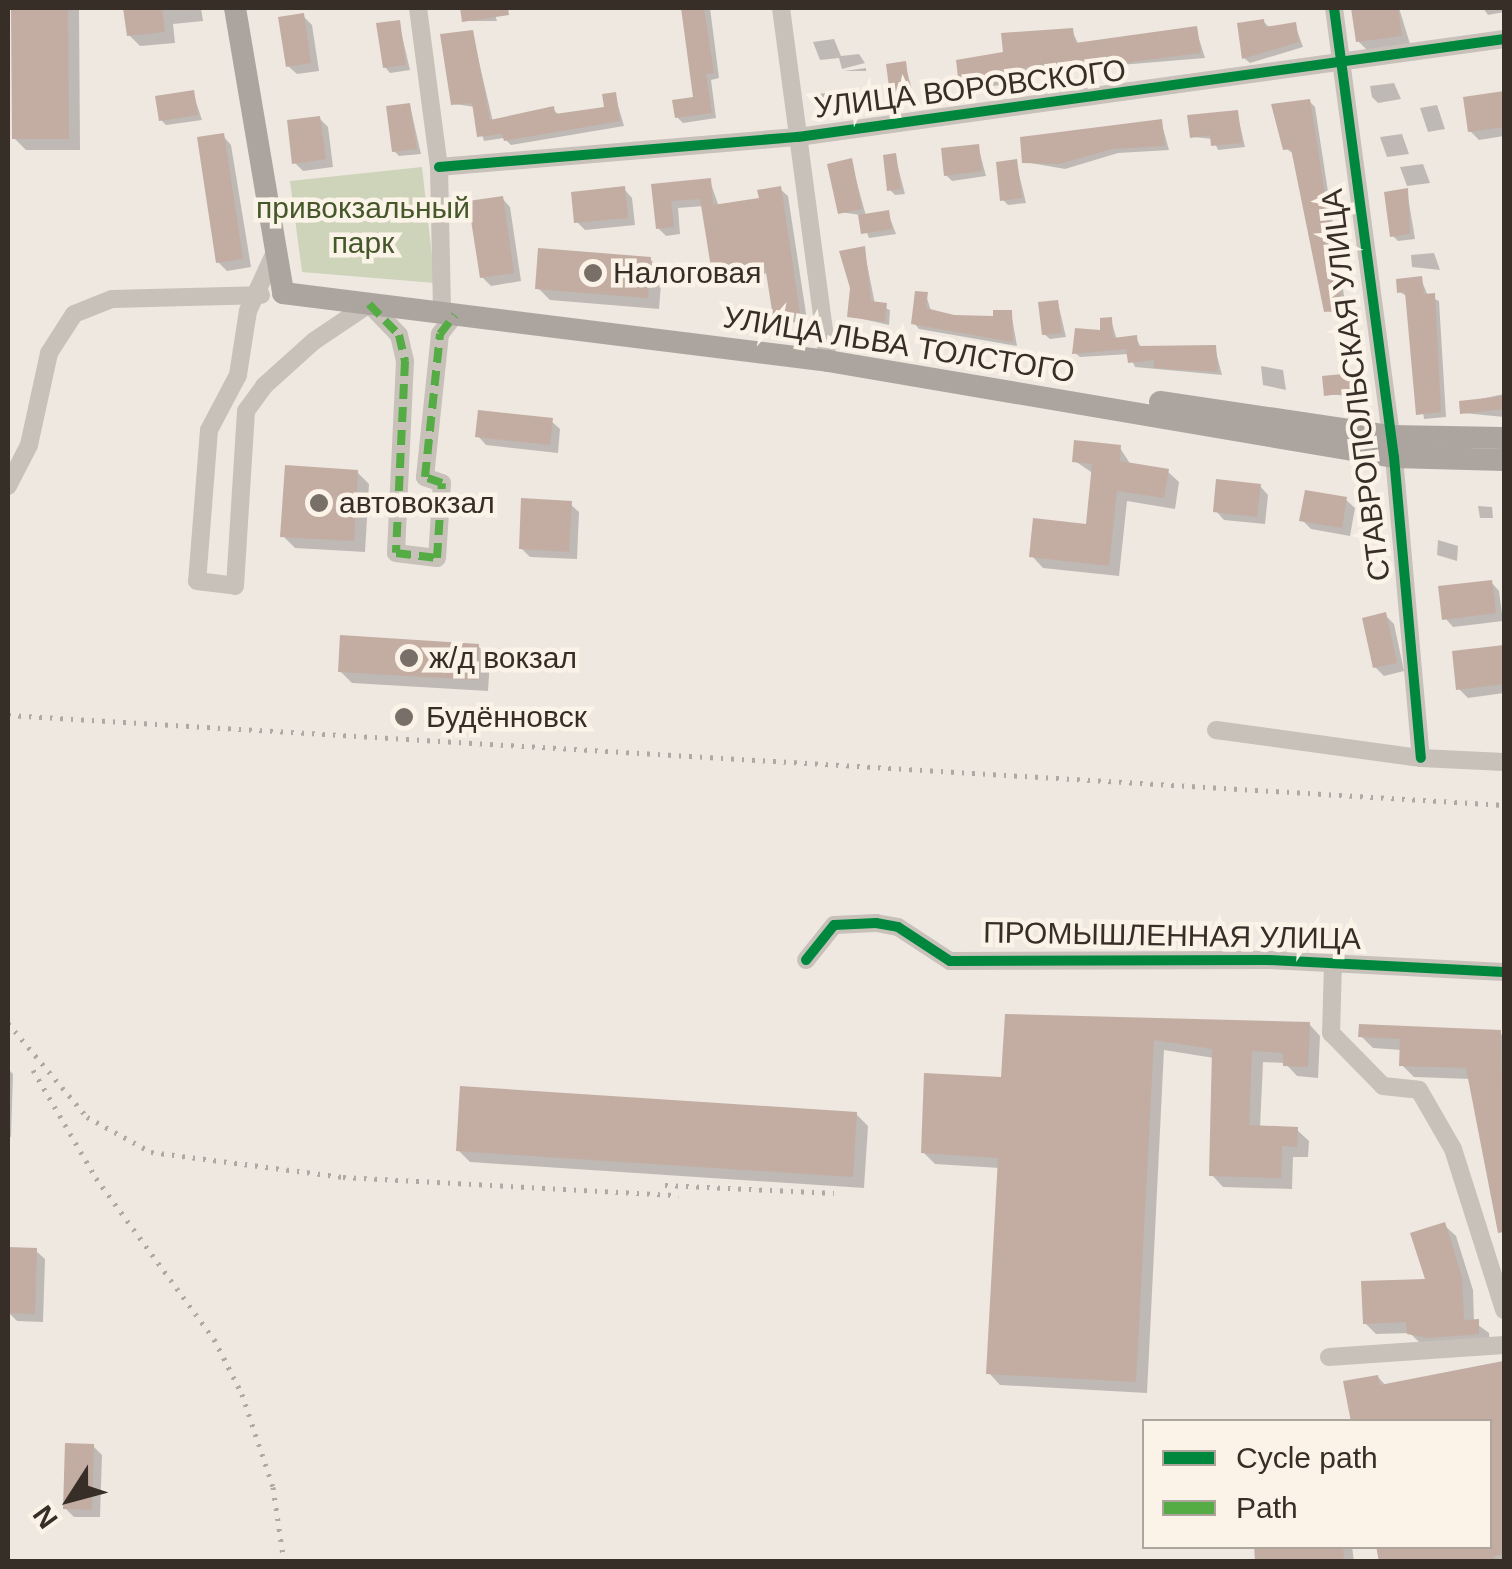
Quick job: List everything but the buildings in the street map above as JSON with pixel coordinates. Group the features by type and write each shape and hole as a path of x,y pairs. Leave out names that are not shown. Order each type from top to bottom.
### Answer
{"main road":[{"path":"235,8 282,293"},
{"name":"УЛИЦА ЛЬВА ТОЛСТОГО","path":"282,293 828,357 1392,447 1504,460"},
{"name":"УЛИЦА ЛЬВА ТОЛСТОГО","path":"1392,447 1504,438"}],"street":[{"path":"276,250 254,295 238,375 209,430 197,581 235,586 246,411 264,386 314,341 369,304 400,335 405,361 396,553 438,558 442,483 425,476 440,334 448,315 439,167 418,8"},
{"path":"781,8 828,357"},
{"name":"СТАВРОПОЛЬСКАЯ УЛИЦА","path":"1334,8 1392,447 1421,758"},
{"name":"УЛИЦА ВОРОВСКОГО","path":"439,167 798,137 1342,66 1504,40"},
{"path":"8,486 25,458 56,336 74,314 112,299 282,293"},
{"path":"1216,730 1421,758 1504,762"},
{"name":"ПРОМЫШЛЕННАЯ УЛИЦА","path":"806,960 834,925 876,922 898,927 950,961 1333,962 1504,972"},
{"path":"1333,962 1332,1033 1382,1086 1418,1090 1453,1149 1504,1310"},
{"path":"1330,1357 1504,1345"}],"green space":[{"name":"привокзальный парк","path":"422,167 435,283 302,272 290,181"}],"railway":[{"path":"8,715 1504,805"},
{"path":"8,1023 87,1117 151,1152 343,1177 679,1195"},
{"path":"33,1070 96,1178 214,1339 242,1394 273,1487 284,1562"},
{"path":"665,1185 834,1193"}],"marked path":[{"path":"369,304 399,335 405,361 396,553 437,558 442,483 425,477 440,334 455,315"}],"cycle path":[{"path":"1334,8 1394,457 1421,758"},
{"path":"439,167 798,137 1504,39"},
{"path":"806,960 834,925 876,923 898,927 950,961 1268,960 1504,972"}],"place":[{"name":"Налоговая","path":"593,273"},
{"name":"автовокзал","path":"319,503"},
{"name":"ж/д вокзал","path":"409,658"},
{"name":"Будённовск","path":"404,717"}]}
